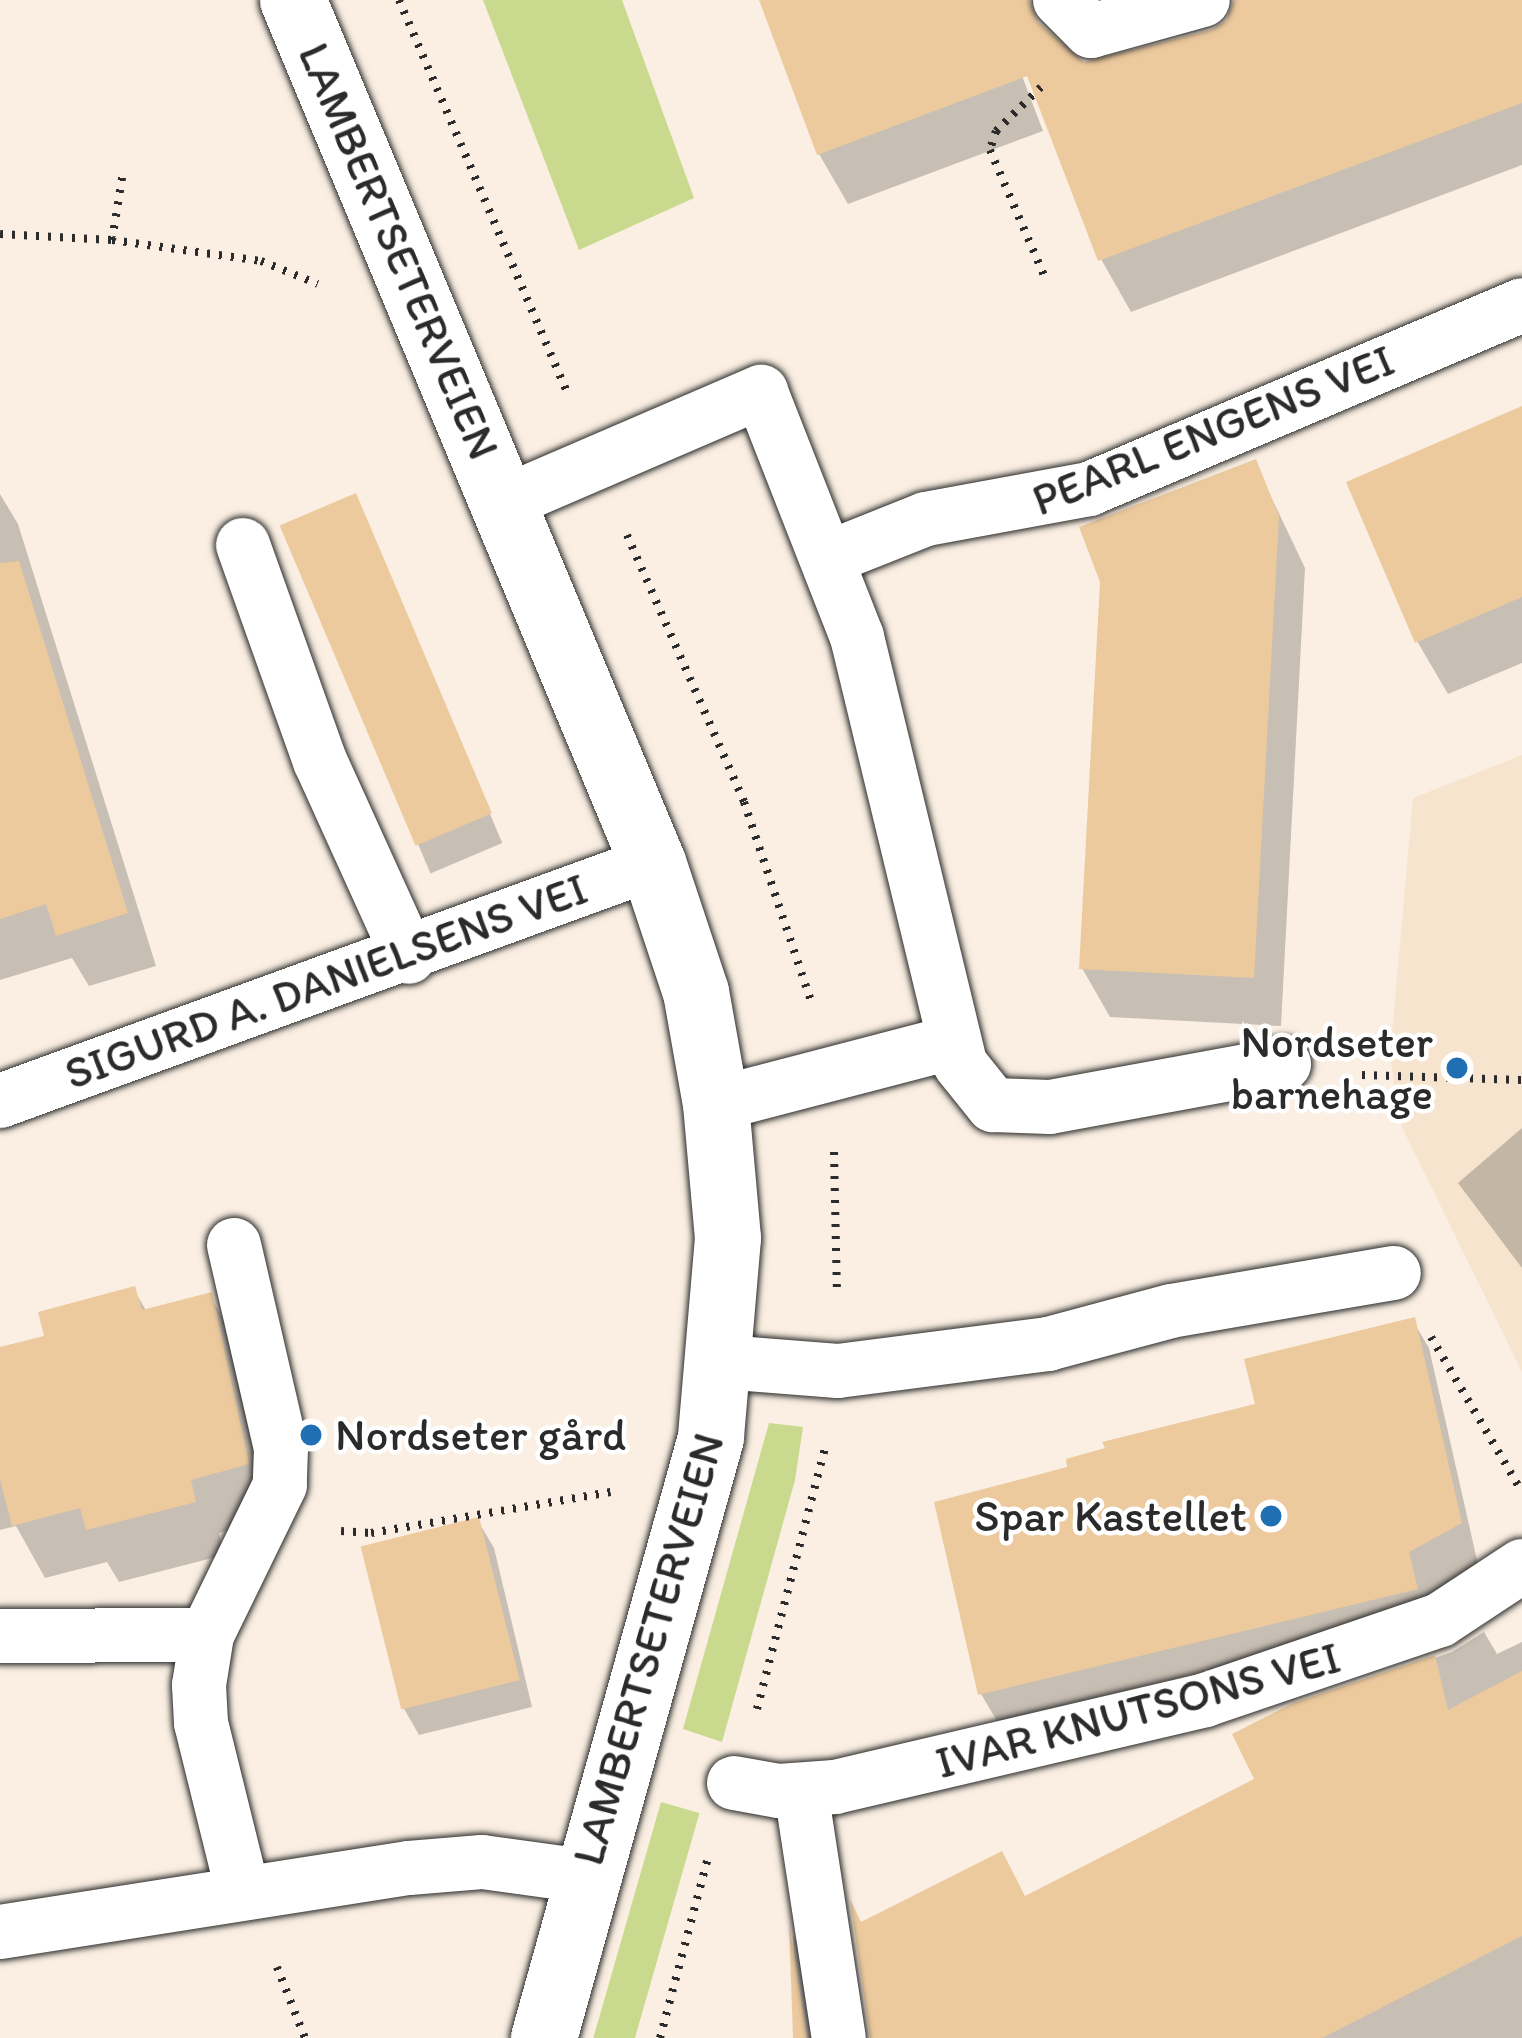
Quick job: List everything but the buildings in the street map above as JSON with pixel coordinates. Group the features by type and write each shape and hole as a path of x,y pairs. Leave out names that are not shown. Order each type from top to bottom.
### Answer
{"main road":[{"name":"LAMBERTSETERVEIEN","path":"293,0 653,863 696,992 716,1104 728,1238 723,1362 682,1562 584,1876 544,2038"}],"lane":[{"path":"1076,15 1203,0"},
{"name":"PEARL ENGENS VEI","path":"827,558 926,519 1089,489 1522,305"},
{"name":"LAMBERTSETERVEIEN","path":"505,502 761,392 827,558"},
{"path":"243,545 320,761 409,957"},
{"path":"827,558 895,776 960,1064 993,1105 1051,1107 1284,1064"},
{"name":"SIGURD A. DANIELSENS VEI","path":"0,1101 409,957 653,863"},
{"path":"716,1104 955,1042"},
{"path":"234,1245 281,1448 280,1485 266,1524 207,1635 200,1723 243,1893"},
{"path":"723,1362 838,1371 1048,1344 1171,1311 1394,1273"},
{"name":"IVAR KNUTSONS VEI","path":"734,1783 801,1791 1205,1700 1332,1663 1440,1620 1522,1566"},
{"path":"0,1636 207,1635"},
{"path":"801,1791 839,2038"},
{"path":"0,1932 243,1893 482,1862 584,1876"}],"path":[{"path":"399,0 597,460"},
{"path":"1046,280 990,150 996,131 1076,15"},
{"path":"112,240 123,172"},
{"path":"0,234 112,240 261,261 326,288"},
{"path":"1284,1064 1394,1080 1522,1080"},
{"path":"1394,1273 1522,1494"},
{"path":"266,1524 371,1533 630,1488"}],"shaded area":[{"name":"Nordseter barnehage","path":"1522,755 1522,1372 1401,1125 1390,1056 1413,798"}],"green space":[{"path":"483,0 622,0 694,198 579,250"},
{"path":"769,1423 803,1427 795,1480 722,1742 683,1729"},
{"path":"661,1802 699,1813 635,2038 593,2038"}],"place":[{"name":"Nordseter barnehage","path":"1457,1068"},
{"name":"Nordseter gård","path":"311,1435"},
{"name":"Spar Kastellet","path":"1271,1516"}]}
